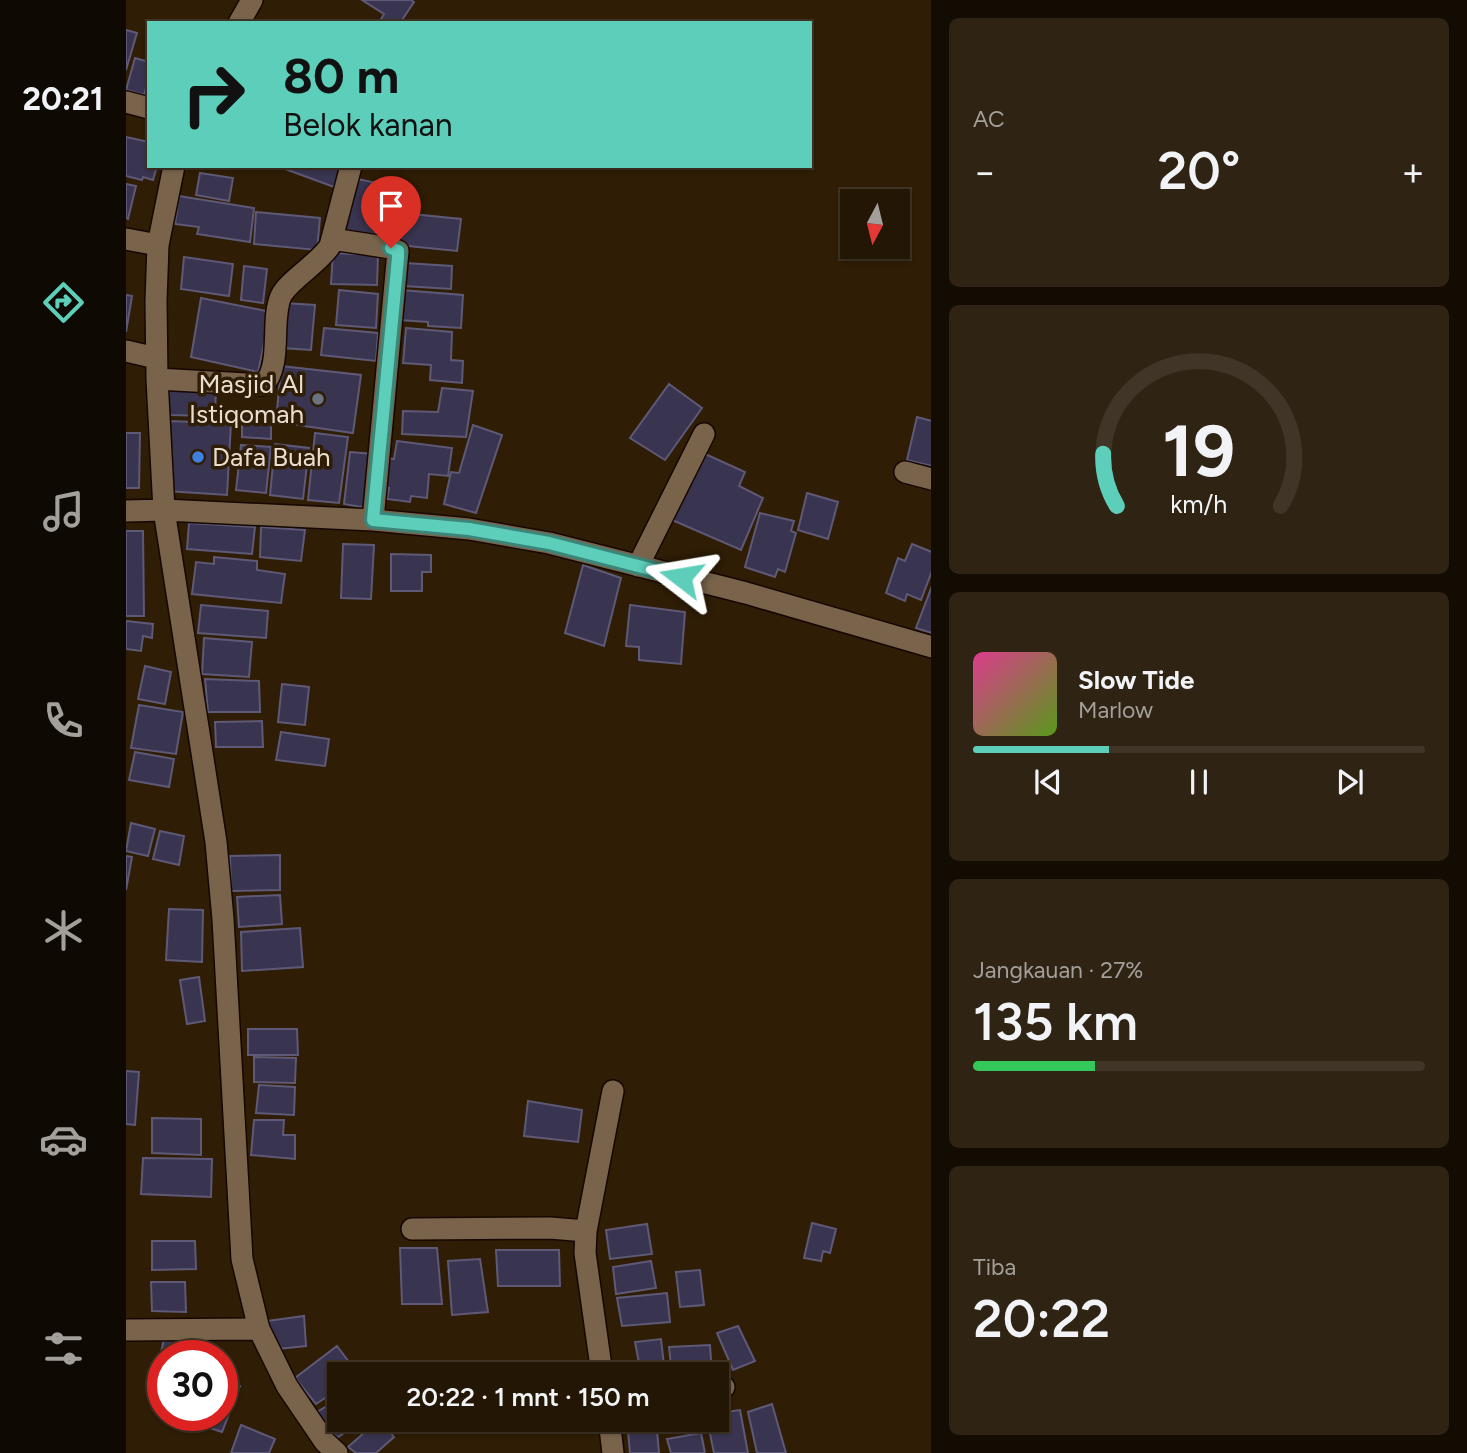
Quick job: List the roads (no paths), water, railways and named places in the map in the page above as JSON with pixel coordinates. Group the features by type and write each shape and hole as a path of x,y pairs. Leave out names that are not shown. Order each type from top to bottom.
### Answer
{"street":[{"path":"240,21 252,0"},
{"path":"126,102 147,107"},
{"path":"174,168 158,245 156,301 156,369 164,510 216,842 223,919 242,1259 259,1329 288,1386 325,1442 337,1453"},
{"path":"126,351 156,369 263,385 268,381 272,372 281,296 330,246 350,168"},
{"path":"126,239 158,245"},
{"path":"332,239 398,251 373,520"},
{"path":"638,566 704,434"},
{"path":"905,472 931,479"},
{"path":"126,511 164,510 373,520 469,529 549,543 746,593 931,647"},
{"path":"600,1362 585,1253 586,1231 613,1091"},
{"path":"412,1228 550,1228 586,1231"},
{"path":"126,1330 259,1329"},
{"path":"611,1432 613,1453"}],"place":[{"name":"Masjid Al Istiqomah","path":"318,399"},
{"name":"Dafa Buah","path":"198,457"}]}
